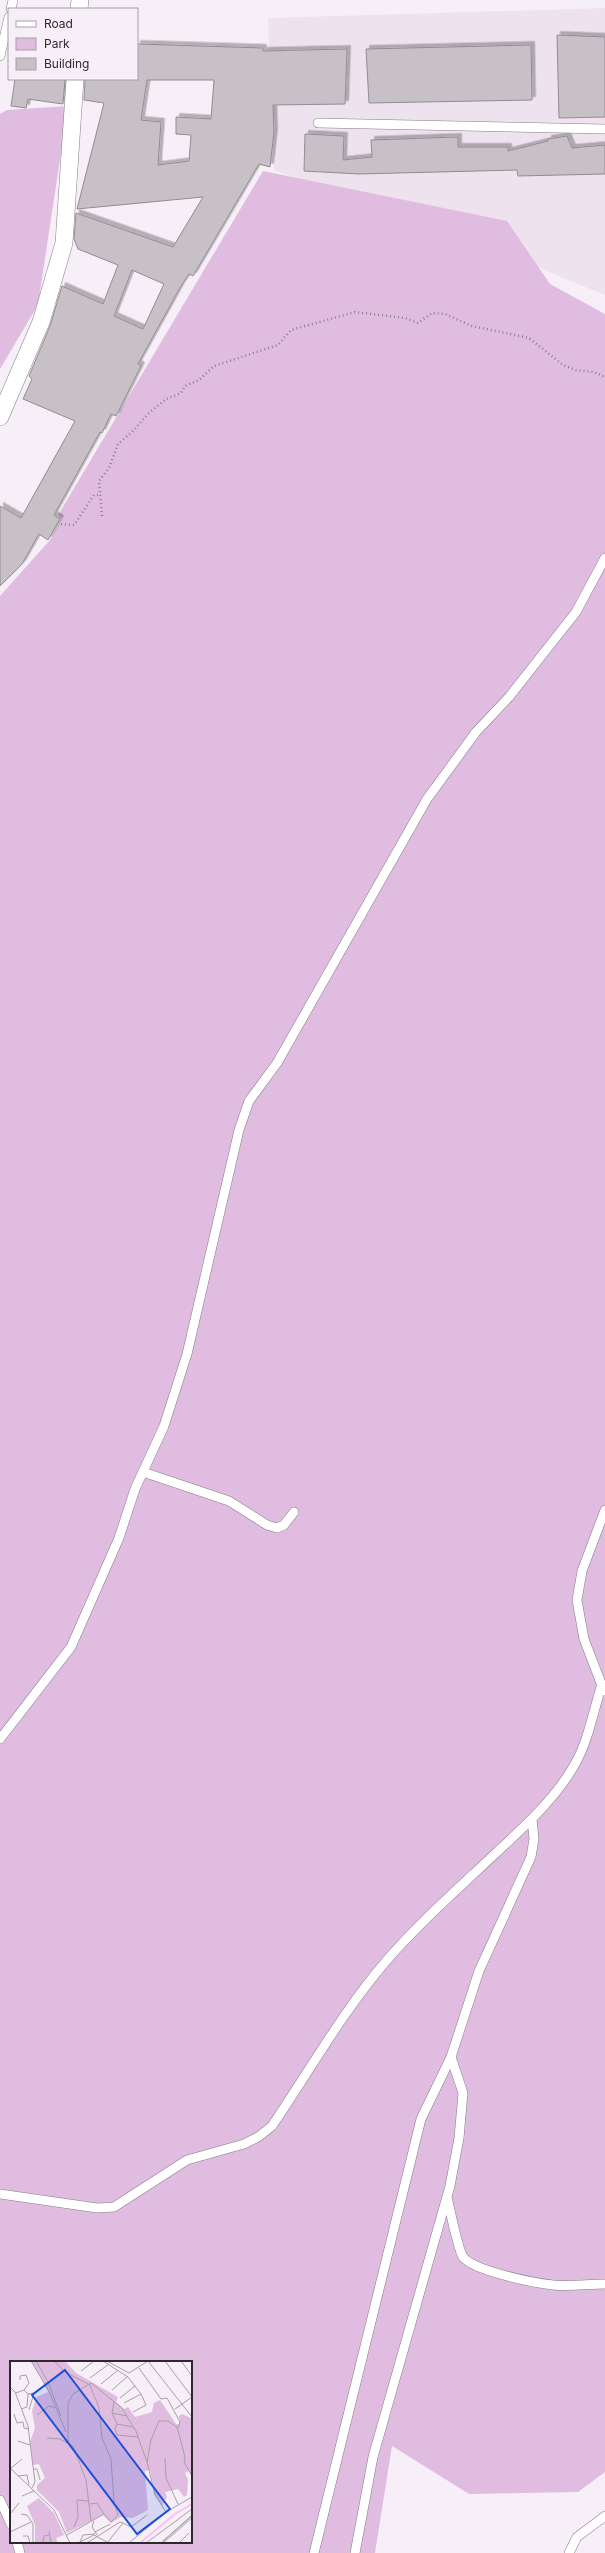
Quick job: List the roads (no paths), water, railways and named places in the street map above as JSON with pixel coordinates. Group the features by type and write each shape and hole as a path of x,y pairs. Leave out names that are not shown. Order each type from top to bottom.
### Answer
{"street":[{"path":"0,417 41,322 64,243 75,80"}],"lane":[{"path":"0,56 8,21"},
{"path":"318,123 605,129"},
{"path":"0,1739 71,1647 119,1538 143,1472 164,1426 187,1354 221,1199 249,1101 277,1063 427,799 476,732 509,697 576,612 605,558"},
{"path":"143,1472 229,1501 267,1525 277,1528 284,1525 294,1512"},
{"path":"0,2194 97,2208 114,2207 187,2160 258,2137 272,2126 361,1991 389,1958 450,1896 532,1819 575,1764 603,1691 584,1639 577,1600 582,1571 605,1510"},
{"path":"314,2553 421,2119 451,2057 479,1971 531,1857 534,1839 532,1819"},
{"path":"355,2553 373,2457 447,2197 459,2138 463,2093 451,2057"},
{"path":"447,2197 458,2247 463,2256 470,2262 505,2274 553,2285 605,2284"},
{"path":"0,2500 10,2522"},
{"path":"569,2553 577,2537 605,2516"},
{"path":"17,2543 20,2553"}]}
